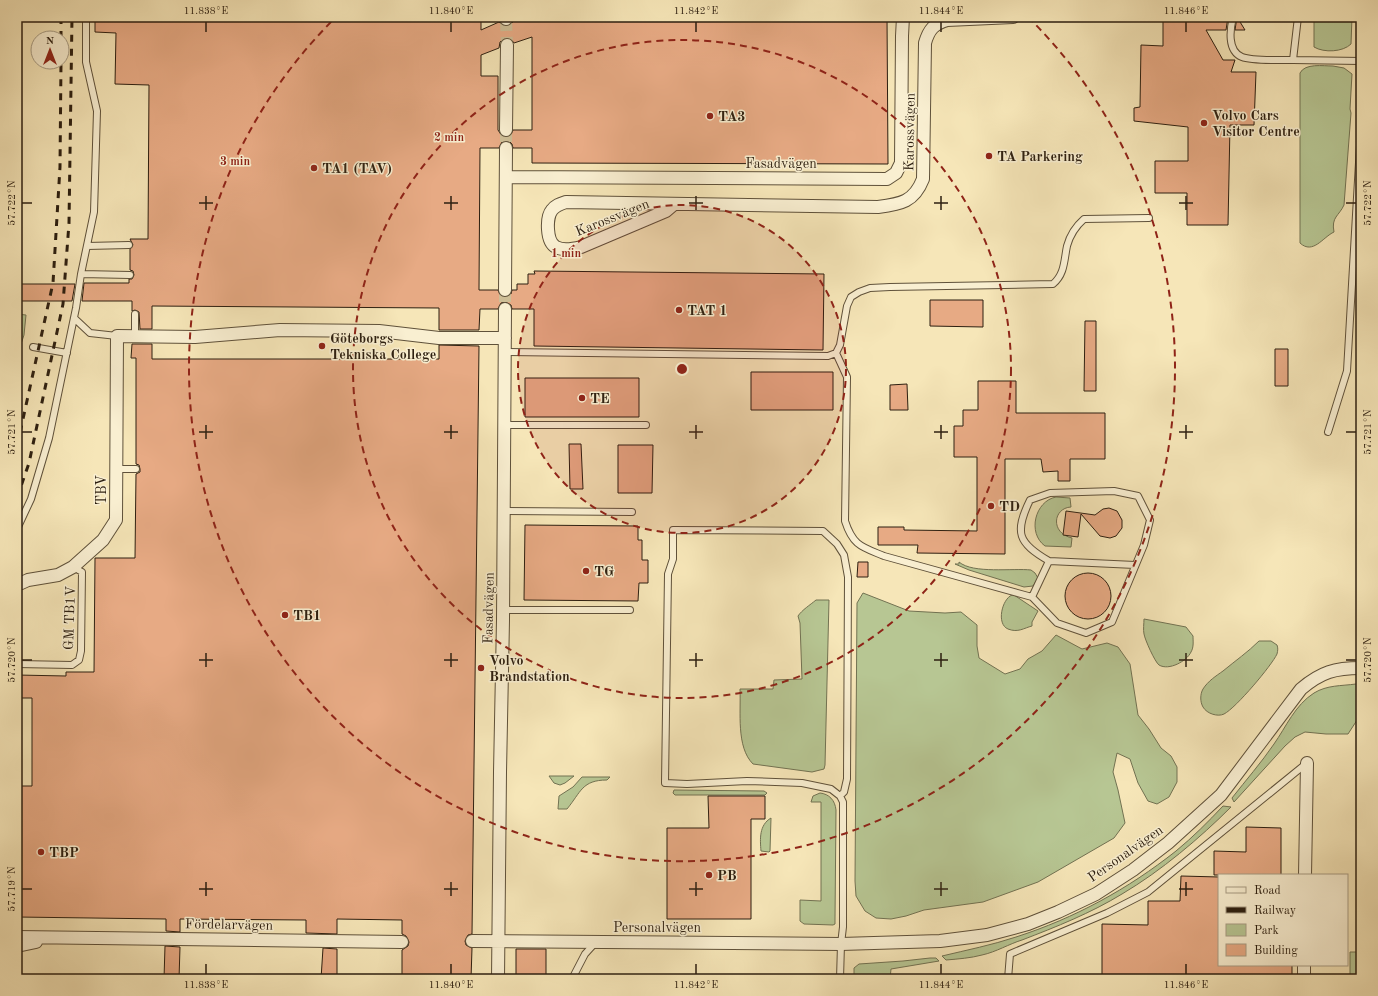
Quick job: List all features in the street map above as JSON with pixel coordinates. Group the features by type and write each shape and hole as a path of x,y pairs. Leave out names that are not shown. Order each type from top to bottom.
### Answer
{"street":[{"name":"Fasadvägen","path":"506,177 887,179 896,173 901,163 902,36 904,17"},
{"name":"Karossvägen","path":"673,205 666,211 581,248 568,250 556,248 550,242 548,232 551,211 558,204 566,202 673,205 878,207 897,205 905,202 919,189 923,179 925,43 932,27 947,20 1013,17"},
{"path":"506,130 507,45"},
{"path":"505,290 506,148"},
{"name":"Fasadvägen","path":"498,979 505,309"},
{"path":"117,336 195,337 288,330 379,331 439,338 505,338"},
{"name":"TBV","path":"17,585 28,580 58,575 73,567 103,540 116,520 117,336"},
{"name":"Personalvägen","path":"472,941 841,944 940,941 987,935 1028,924 1096,894 1133,870 1168,843 1221,795 1301,689 1314,678 1325,673 1346,668 1361,668"},
{"path":"1305,874 1306,763"},
{"name":"Fördelarvägen","path":"17,937 402,942"},
{"name":"Fördelarvägen","path":"17,946 57,937"},
{"path":"1304,966 1304,979"}],"lane":[{"path":"17,529 31,499 49,438 94,212 97,110 86,62 86,17"},
{"path":"1233,17 1231,25 1231,42 1234,50 1241,56 1250,58 1293,60 1361,61"},
{"path":"1293,60 1298,17"},
{"path":"1328,432 1347,371 1361,128"},
{"path":"505,352 828,356 836,353 840,345 847,306 851,297 859,292 870,288 890,287 1053,284 1059,279 1064,267 1068,245 1072,234 1078,224 1084,219 1149,218"},
{"path":"87,246 128,245"},
{"path":"81,274 130,275"},
{"path":"135,314 135,336"},
{"path":"74,318 90,333 117,336"},
{"path":"33,347 67,353"},
{"path":"836,353 847,377 845,521 849,533 854,540 863,547 884,556 1032,597 1057,623 1086,632 1112,622 1144,545 1150,520 1138,496 1114,491 1050,493 1030,500 1022,516 1020,530 1024,543 1036,554 1049,561 1135,565"},
{"path":"504,425 646,425"},
{"path":"116,469 136,469"},
{"path":"504,511 632,512"},
{"path":"840,796 844,792 847,779 848,577 844,555 837,544 823,531 673,530 673,559 668,574 665,783 687,784 747,781 802,783 831,789 840,796 843,802 843,926 840,979"},
{"path":"1032,597 1049,561"},
{"name":"GM TB1V","path":"17,664 72,665 79,660 82,651 82,623 85,600 82,572 73,567"},
{"path":"503,610 630,610"},
{"path":"82,623 89,623"},
{"path":"1008,979 1010,954 1108,913 1148,892 1306,763"},
{"path":"572,979 585,954 596,942"}],"green space":[{"path":"1314,17 1352,17 1351,44 1343,49 1333,51 1314,47"},
{"path":"1310,66 1333,66 1344,68 1352,74 1351,113 1344,205 1336,217 1333,227 1334,232 1318,244 1309,247 1300,243 1300,73 1302,70"},
{"path":"17,314 26,315 24,335 17,356"},
{"path":"1056,497 1070,498 1071,507 1065,508 1060,512 1056,521 1060,531 1072,538 1071,547 1045,546 1039,540 1036,533 1036,518 1039,511 1049,500"},
{"path":"959,562 965,566 983,569 1031,570 1038,578 1033,586 1024,587 969,570 955,564 959,564"},
{"path":"863,593 909,611 945,613 961,612 977,625 977,646 979,658 1005,674 1020,669 1028,659 1042,651 1056,635 1082,649 1107,643 1118,647 1130,664 1138,715 1161,748 1171,756 1177,767 1177,782 1169,797 1157,804 1148,801 1138,783 1130,759 1117,753 1113,772 1125,823 1114,838 1038,882 983,902 924,910 891,919 876,918 865,911 856,896 855,881 857,603"},
{"path":"1012,595 1038,611 1032,622 1032,626 1021,630 1012,630 1004,626 1001,617 1003,606 1008,597"},
{"path":"816,600 829,600 824,769 812,772 753,764 744,748 740,729 740,689 773,689 774,680 802,679 800,623 798,616"},
{"path":"1144,619 1186,627 1193,636 1193,648 1186,659 1168,667 1159,665 1148,646 1145,637"},
{"path":"1259,641 1271,641 1277,645 1277,654 1274,659 1253,686 1230,710 1219,715 1207,711 1203,707 1201,700 1201,693 1205,686"},
{"path":"1361,684 1361,714 1348,734 1305,732 1295,737 1234,802 1232,798 1259,765 1296,710 1307,698 1324,688"},
{"path":"549,776 574,776 560,785 554,783"},
{"path":"582,777 610,777 607,780 592,782 587,785 579,792 567,809 558,809 559,796 573,787"},
{"path":"674,790 764,791 767,793 765,795 675,795 673,793"},
{"path":"820,793 831,798 836,810 835,924 833,925 804,924 800,921 800,900 821,901 821,802 811,802 813,796"},
{"path":"1223,806 1231,807 1180,854 1137,885 1110,901 1060,925 987,954 969,958 946,960 942,956 1016,937 1059,921 1100,901 1120,890 1158,865 1176,851"},
{"path":"771,818 770,851 761,851 762,828"},
{"path":"1350,952 1361,952 1361,979 1350,979"},
{"path":"936,958 939,961 891,969 890,979 854,979 854,968 859,964"}],"building":[{"path":"95,17 481,17 481,30 499,22 503,26 509,26 513,22 514,17 887,17 888,164 532,163 532,148 513,148 509,141 502,142 499,148 480,148 479,290 498,290 501,296 508,297 512,290 517,290 517,284 528,284 528,274 535,274 534,271 824,274 823,350 534,346 534,309 512,309 511,305 505,302 501,303 498,309 480,309 479,330 439,330 439,308 152,306 152,329 140,329 139,312 135,310 132,311 132,301 82,301 84,283 129,283 129,279 132,279 134,275 133,271 130,270 130,249 133,245 130,239 148,239 149,85 115,84 116,33 95,32","holes":["532,37 532,130 513,130 510,136 502,136 498,130 498,76 481,76 481,55 499,48 500,42 504,38 510,38 514,43"]},
{"name":"Volvo Cars Visitor Centre","path":"1163,17 1228,17 1226,30 1206,30 1223,60 1235,60 1231,72 1256,72 1254,125 1230,125 1228,225 1187,225 1187,193 1155,193 1155,161 1188,161 1188,127 1134,121 1134,108 1140,107 1141,45 1163,46"},
{"path":"1237,17 1245,30 1235,30"},
{"path":"17,284 75,284 72,301 17,301"},
{"path":"930,300 983,300 983,327 930,326"},
{"path":"1085,321 1096,321 1096,391 1084,391"},
{"name":"TB1","path":"132,344 152,344 152,359 439,359 439,345 479,346 472,934 468,935 465,941 466,945 472,948 471,979 402,979 402,950 408,946 409,942 406,936 402,934 402,920 337,919 337,934 306,933 306,920 180,919 180,932 166,931 166,919 17,917 17,786 32,786 32,698 17,698 17,675 66,676 66,672 94,672 95,558 135,558 136,474 140,472 140,469 139,465 136,464 136,358 131,358"},
{"path":"1275,349 1288,349 1288,386 1275,386"},
{"path":"751,372 833,372 833,410 751,410"},
{"name":"TE","path":"525,378 639,378 639,417 525,417"},
{"name":"TD","path":"978,381 1016,381 1016,413 1105,413 1105,459 1070,459 1070,481 1058,481 1058,471 1043,472 1041,459 1005,459 1005,554 917,553 918,545 878,545 878,527 904,527 904,530 977,531 977,457 954,457 954,426 963,426 963,410 978,410"},
{"path":"907,384 908,410 890,410 890,385"},
{"path":"569,444 581,444 583,489 570,489"},
{"path":"618,445 653,445 652,493 618,493"},
{"path":"1109,508 1117,511 1122,520 1122,528 1116,536 1110,538 1100,536 1081,514 1078,537 1063,535 1066,511 1095,515 1103,509"},
{"name":"TG","path":"525,525 638,526 638,540 642,540 642,560 648,560 648,583 639,583 638,601 524,600"},
{"path":"858,562 868,562 868,577 857,577"},
{"path":"1088,573 1101,577 1107,583 1111,596 1107,609 1101,615 1088,619 1075,615 1069,609 1065,596 1069,583 1075,577"},
{"name":"PB","path":"708,796 765,796 765,819 751,819 751,919 667,919 667,828 709,828"},
{"path":"1246,827 1281,828 1281,874 1214,875 1214,851 1246,852"},
{"path":"1181,876 1218,877 1218,966 1292,966 1292,979 1102,979 1102,924 1148,925 1148,901 1180,901"},
{"path":"165,946 180,947 179,979 164,979"},
{"path":"323,948 337,949 337,979 321,979"},
{"path":"516,949 546,949 546,975 540,975 540,979 516,979"}],"tunnel":[{"path":"506,19 507,45"},
{"path":"506,130 506,148"},
{"path":"505,290 505,309"}],"railway":[{"path":"61,17 61,30"},
{"path":"17,498 29,463 63,304 69,223 72,17"},
{"path":"17,446 53,283 60,167 61,70"}],"place":[{"name":"TA3","path":"710,116"},
{"name":"Volvo Cars Visitor Centre","path":"1204,123"},
{"name":"TA Parkering","path":"989,156"},
{"name":"TA1 (TAV)","path":"314,168"},
{"name":"TAT 1","path":"679,310"},
{"name":"Göteborgs Tekniska College","path":"322,346"},
{"name":"TE","path":"582,398"},
{"name":"TD","path":"991,506"},
{"name":"TG","path":"586,571"},
{"name":"TB1","path":"285,615"},
{"name":"Volvo Brandstation","path":"481,668"},
{"name":"TBP","path":"41,852"},
{"name":"PB","path":"709,875"}]}
